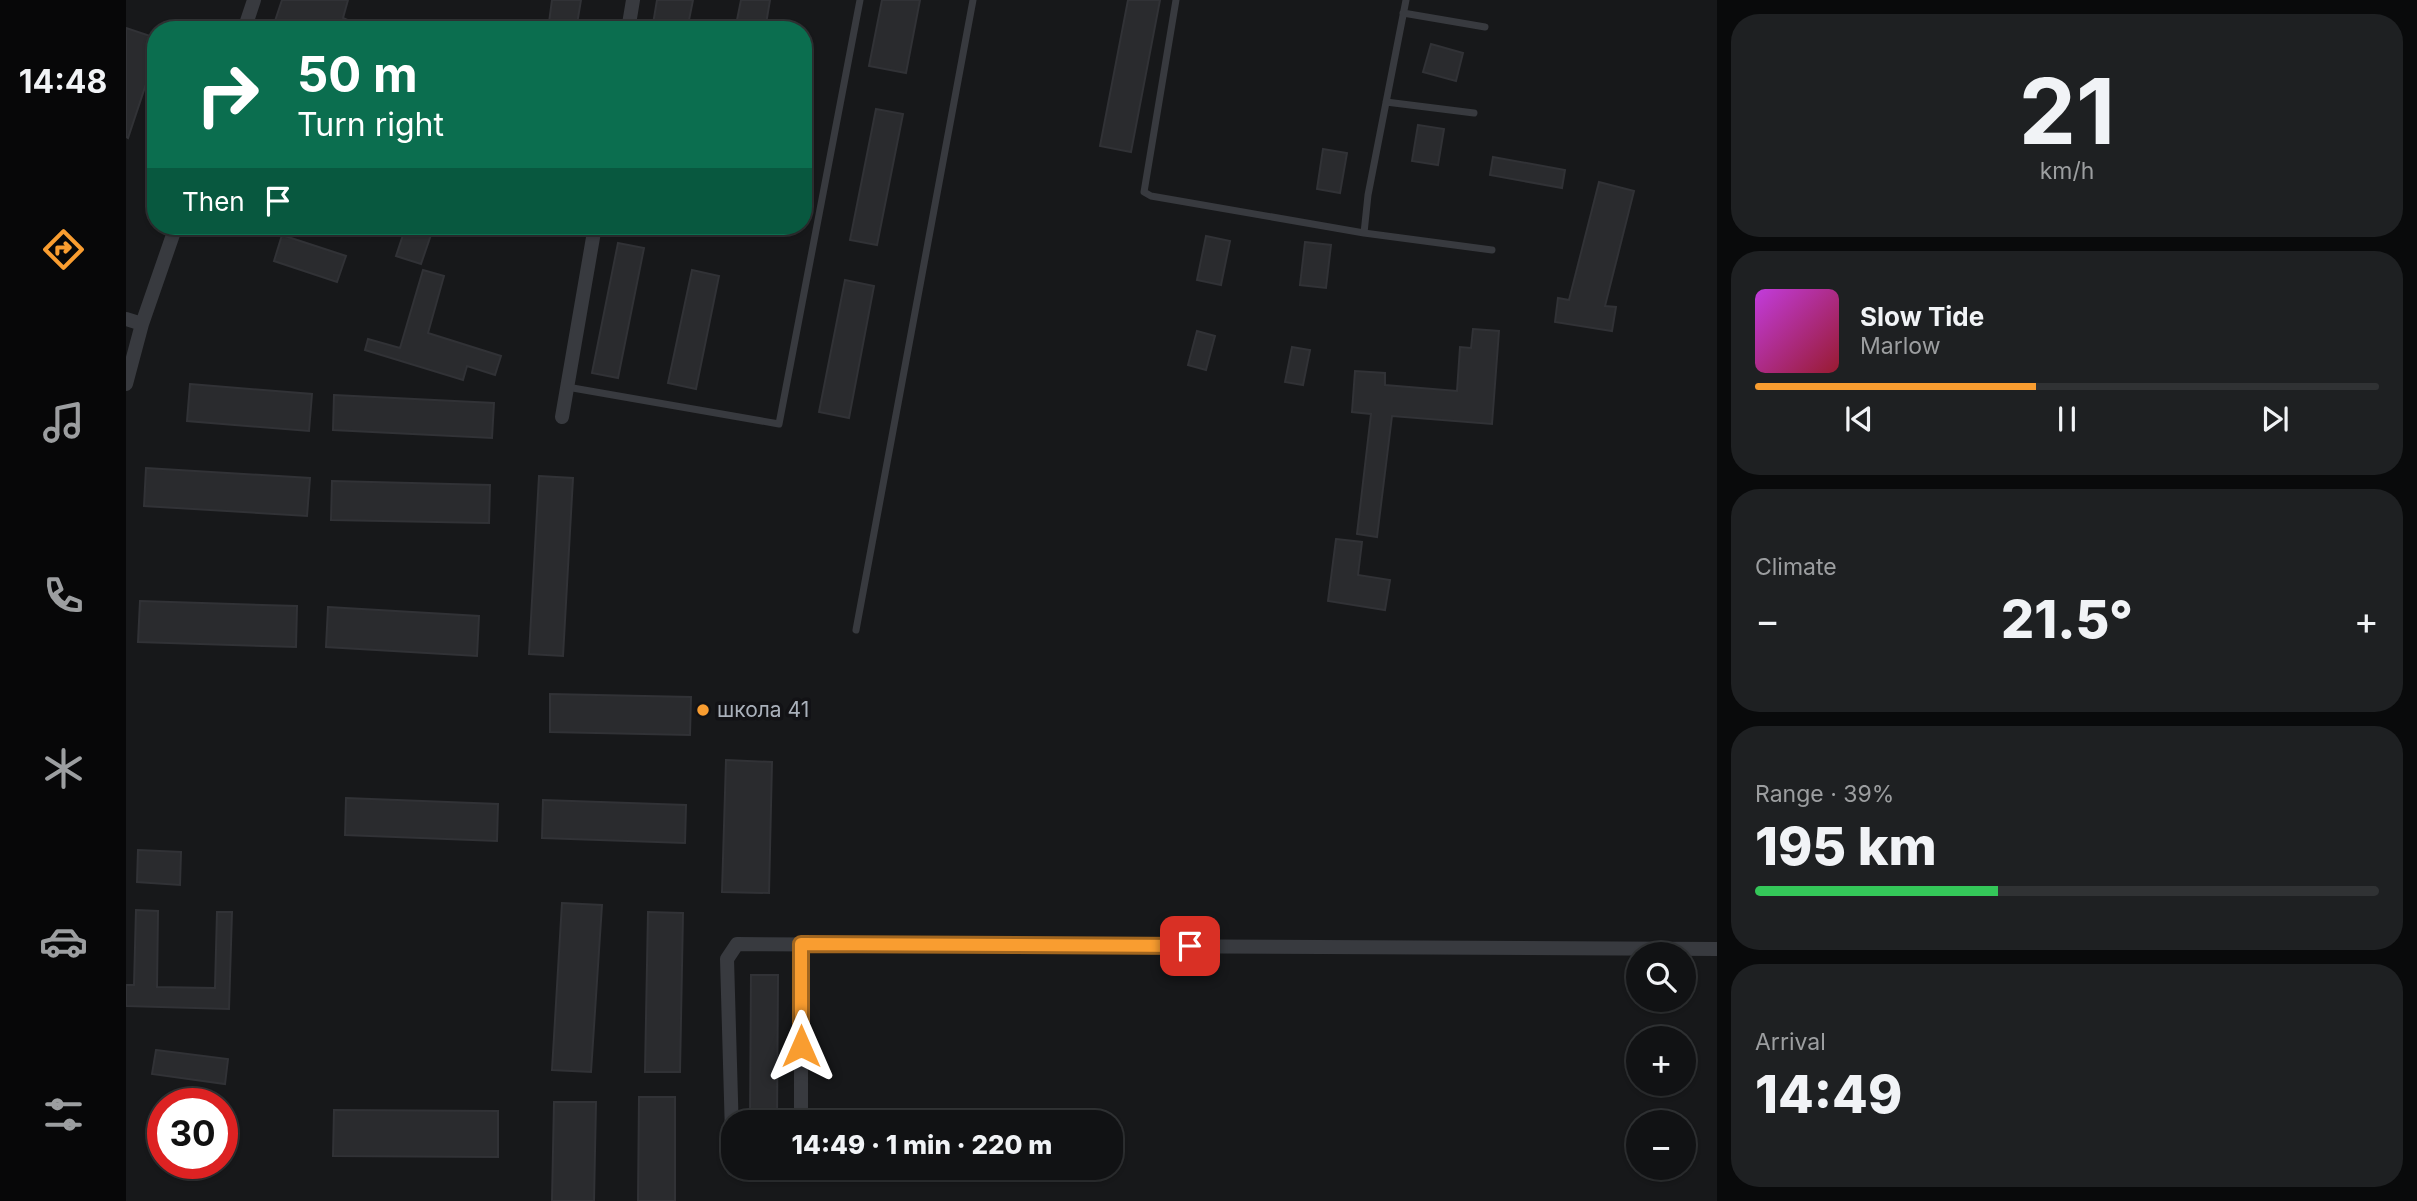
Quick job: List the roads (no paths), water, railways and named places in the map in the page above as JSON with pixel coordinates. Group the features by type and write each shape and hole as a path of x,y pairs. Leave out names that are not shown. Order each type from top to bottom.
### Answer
{"street":[{"path":"246,21 254,0"},
{"path":"630,21 633,0"},
{"path":"126,384 142,324 173,235"},
{"path":"562,416 593,235"},
{"path":"126,319 142,324"},
{"path":"731,1110 727,959 737,944 1717,949"},
{"path":"801,944 801,1110"}],"lane":[{"path":"567,387 779,424 860,0"},
{"path":"856,630 973,0"},
{"path":"1176,0 1144,192 1151,196 1364,233 1492,250"},
{"path":"1364,233 1368,195 1406,0"},
{"path":"1403,13 1485,27"},
{"path":"1386,103 1474,113"}],"place":[{"name":"школа 41","path":"703,710"}]}
